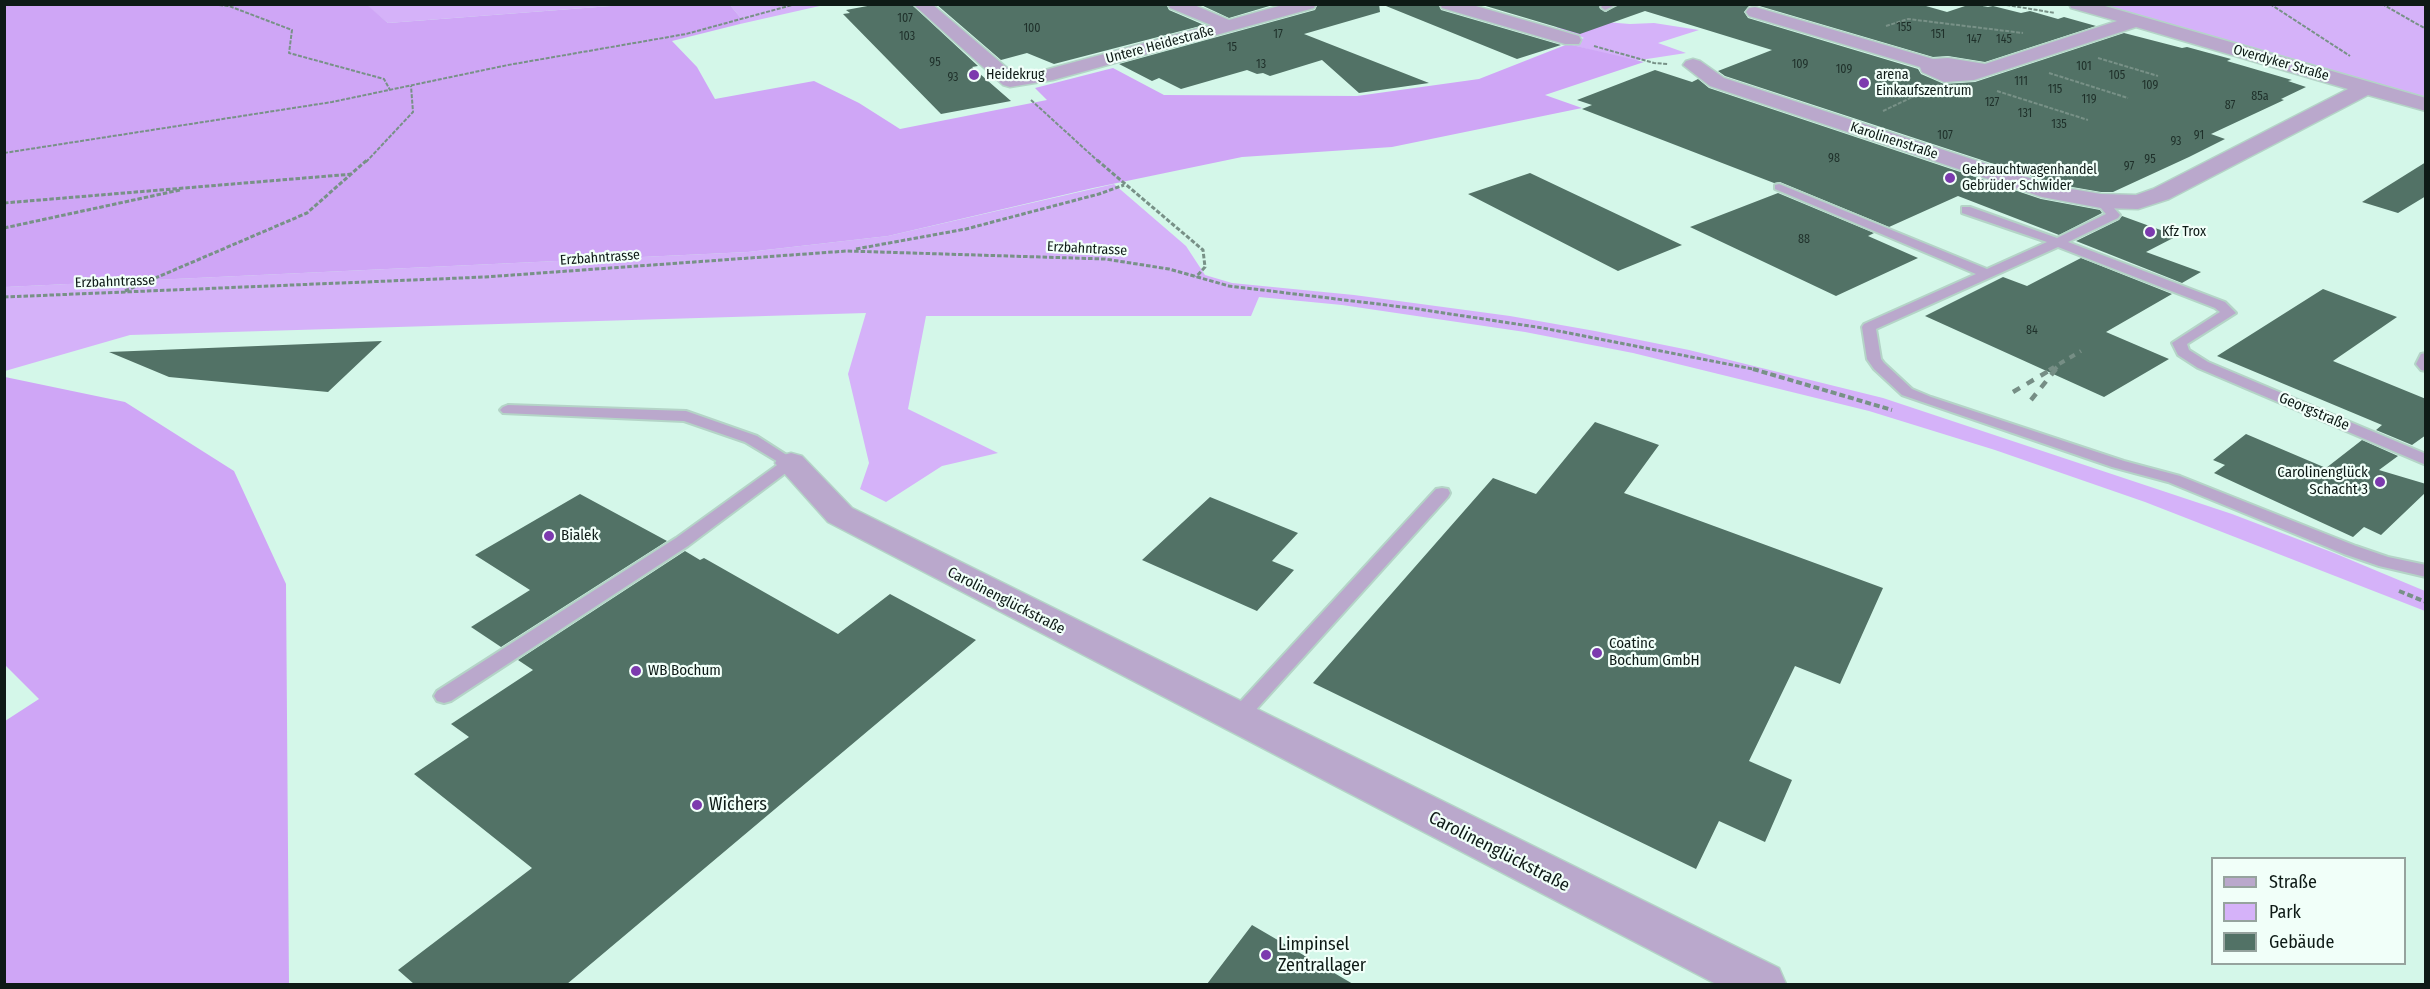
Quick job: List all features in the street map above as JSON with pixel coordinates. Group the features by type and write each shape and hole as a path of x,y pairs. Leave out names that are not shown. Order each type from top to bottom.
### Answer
{"street":[{"path":"921,4 1010,81"},
{"path":"1176,4 1228,26"},
{"name":"Untere Heidestraße","path":"1010,81 1046,76 1308,4"},
{"path":"1448,4 1572,40"},
{"name":"Overdyker Straße","path":"2077,4 2426,105"},
{"path":"1755,12 1932,65 1948,64 1986,70"},
{"path":"1932,65 1929,68 1935,72 1956,77 1967,76 2136,21"},
{"name":"Karolinenstraße","path":"1693,64 1717,82 1850,127 2050,192 2101,201 2138,202 2161,194 2365,88"},
{"name":"Carolinenglückstraße","path":"791,463 840,515 1236,719 1762,984"}],"lane":[{"path":"1779,187 1987,274"},
{"path":"2101,201 2114,215 1869,327 1874,358 1890,378 1907,392 1926,400 2118,464 2174,479 2350,550 2385,562 2426,571"},
{"path":"1966,210 2058,242"},
{"name":"Georgstraße","path":"2058,242 2220,305 2229,313 2179,343 2182,352 2203,365 2426,459"},
{"path":"2426,357 2423,364 2426,367"},
{"path":"444,696 682,542 791,463 751,439 686,416 508,410"},
{"path":"1236,719 1442,493"}],"path":[{"path":"208,4 229,6 292,30 289,53 384,79 390,90"},
{"path":"4,153 332,102 508,65 686,34 796,4"},
{"path":"2270,4 2358,62"},
{"path":"2382,4 2426,29"},
{"path":"1883,27 1908,19 2023,32 2158,76"},
{"path":"1572,40 1654,63 1693,64"},
{"path":"2010,62 2128,98"},
{"path":"1850,127 1956,77 2088,120"},
{"path":"1010,81 1124,185 1203,250 1205,267 1195,277"},
{"path":"121,292 307,213 354,174 413,112 411,86"},
{"path":"4,203 354,174"},
{"path":"847,251 966,229 1100,194 1124,185"},
{"path":"4,228 196,186"},
{"name":"Erzbahntrasse","path":"4,297 485,277 847,251 1105,259 1133,262 1229,286 1411,308 1543,328 1754,369 1900,412"},
{"path":"2396,589 2426,602"}],"green space":[{"path":"366,5 624,5 388,23"},
{"path":"730,5 824,5 740,24 740,17"},
{"path":"2092,5 2425,5 2425,98"},
{"path":"1580,20 1630,24 1654,23 1699,30 1658,43 1686,53 1634,61 1568,44 1584,38 1556,27"},
{"path":"1114,184 1186,246 1205,275 1232,283 1354,295 1510,316 1595,331 1689,350 1883,398 2232,514 2334,553 2425,591 2425,611 2145,502 1995,450 1869,411 1633,353 1525,332 1342,305 1259,297 1251,316 926,316 908,409 998,453 942,466 886,502 860,489 869,463 848,374 866,313 130,335 5,371 4,287 748,252 888,236"}],"shaded area":[{"path":"366,4 388,23 624,5 730,5 740,17 740,24 672,41 697,67 715,99 814,81 859,103 900,129 1047,100 1035,88 1113,68 1164,95 1357,96 1479,79 1568,44 1644,62 1545,95 1582,108 1392,147 1242,157 1093,188 888,236 748,252 5,287 5,5"},
{"path":"5,377 125,402 234,471 286,584 289,984 5,984 5,721 39,699 5,665"}],"building":[{"path":"878,4 911,4 978,66 972,67 1011,101 941,114 843,14 850,13 846,10"},
{"path":"936,4 1166,4 1169,10 1204,25 1054,64 1027,53 1001,60"},
{"path":"1199,4 1276,4 1229,18"},
{"path":"1318,4 1379,4 1380,12 1304,34 1429,83 1359,93 1322,60 1270,76 1247,70 1181,89 1159,78 1152,81 1119,64 1315,10"},
{"path":"1381,4 1438,4 1441,10 1561,45 1517,59"},
{"path":"1479,4 1600,4 1600,9 1606,12 1619,4 1919,4 1947,12 1971,4 1993,6 2021,13 2030,11 2058,19 2064,17 2096,26 1985,62 1948,56 1933,57 1756,5 1749,6 1744,12 1748,18 1918,69 1921,74 1944,84 1975,82 2124,33 2231,59 2227,61 2292,80 2288,81 2306,87 2281,99 2284,100 2211,134 2225,139 2113,192 2101,192 2055,184 1725,76 1718,71 1772,50 1645,11 1580,34"},
{"path":"1655,70 1692,82 1698,79 1709,88 2041,199 2100,210 2102,213 2059,235 1958,196 1889,227 1780,182 1774,183 1582,109 1592,105 1577,100"},
{"path":"2426,162 2426,196 2398,213 2362,202"},
{"path":"1530,173 1682,245 1618,271 1468,194"},
{"path":"1778,193 1874,233 1868,236 1918,258 1836,296 1690,227"},
{"path":"2122,216 2177,236 2146,252 2201,272 2182,283 2076,241 2119,220"},
{"path":"2081,258 2172,294 2106,332 2169,359 2104,397 1925,316 2003,277 2027,286"},
{"path":"2323,289 2397,317 2333,361 2426,399 2426,435 2412,445 2376,430 2382,425 2217,356"},
{"path":"382,341 328,392 169,377 109,352"},
{"name":"Coatinc Bochum GmbH","path":"1595,422 1659,445 1624,493 1883,588 1840,684 1795,666 1749,761 1792,780 1765,842 1719,821 1696,869 1313,683 1493,478 1536,494"},
{"path":"2246,434 2326,468 2362,440 2398,456 2379,470 2426,484 2426,492 2381,535 2364,527 2353,537 2214,473 2225,465 2213,460"},
{"path":"580,494 667,541 501,647 471,627 530,590 475,555"},
{"path":"1210,497 1298,533 1272,561 1294,570 1257,611 1142,560"},
{"path":"685,551 700,560 704,558 838,634 890,594 976,640 567,984 414,984 398,970 532,868 414,774 469,737 451,724 533,670 518,660"},
{"name":"Limpinsel Zentrallager","path":"1252,925 1353,984 1207,984"}],"railway":[{"path":"2049,370 2081,351"},
{"path":"2054,370 2057,367"},
{"path":"2013,392 2052,369"},
{"path":"2031,400 2056,369"}],"place":[{"name":"Heidekrug","path":"974,75"},
{"name":"arena Einkaufszentrum","path":"1864,83"},
{"name":"Gebrauchtwagenhandel Gebrüder Schwider","path":"1950,178"},
{"name":"Kfz Trox","path":"2150,232"},
{"name":"Carolinenglück Schacht 3","path":"2380,482"},
{"name":"Bialek","path":"549,536"},
{"name":"Coatinc Bochum GmbH","path":"1597,653"},
{"name":"WB Bochum","path":"636,671"},
{"name":"Wichers","path":"697,805"},
{"name":"Limpinsel Zentrallager","path":"1266,955"}]}
